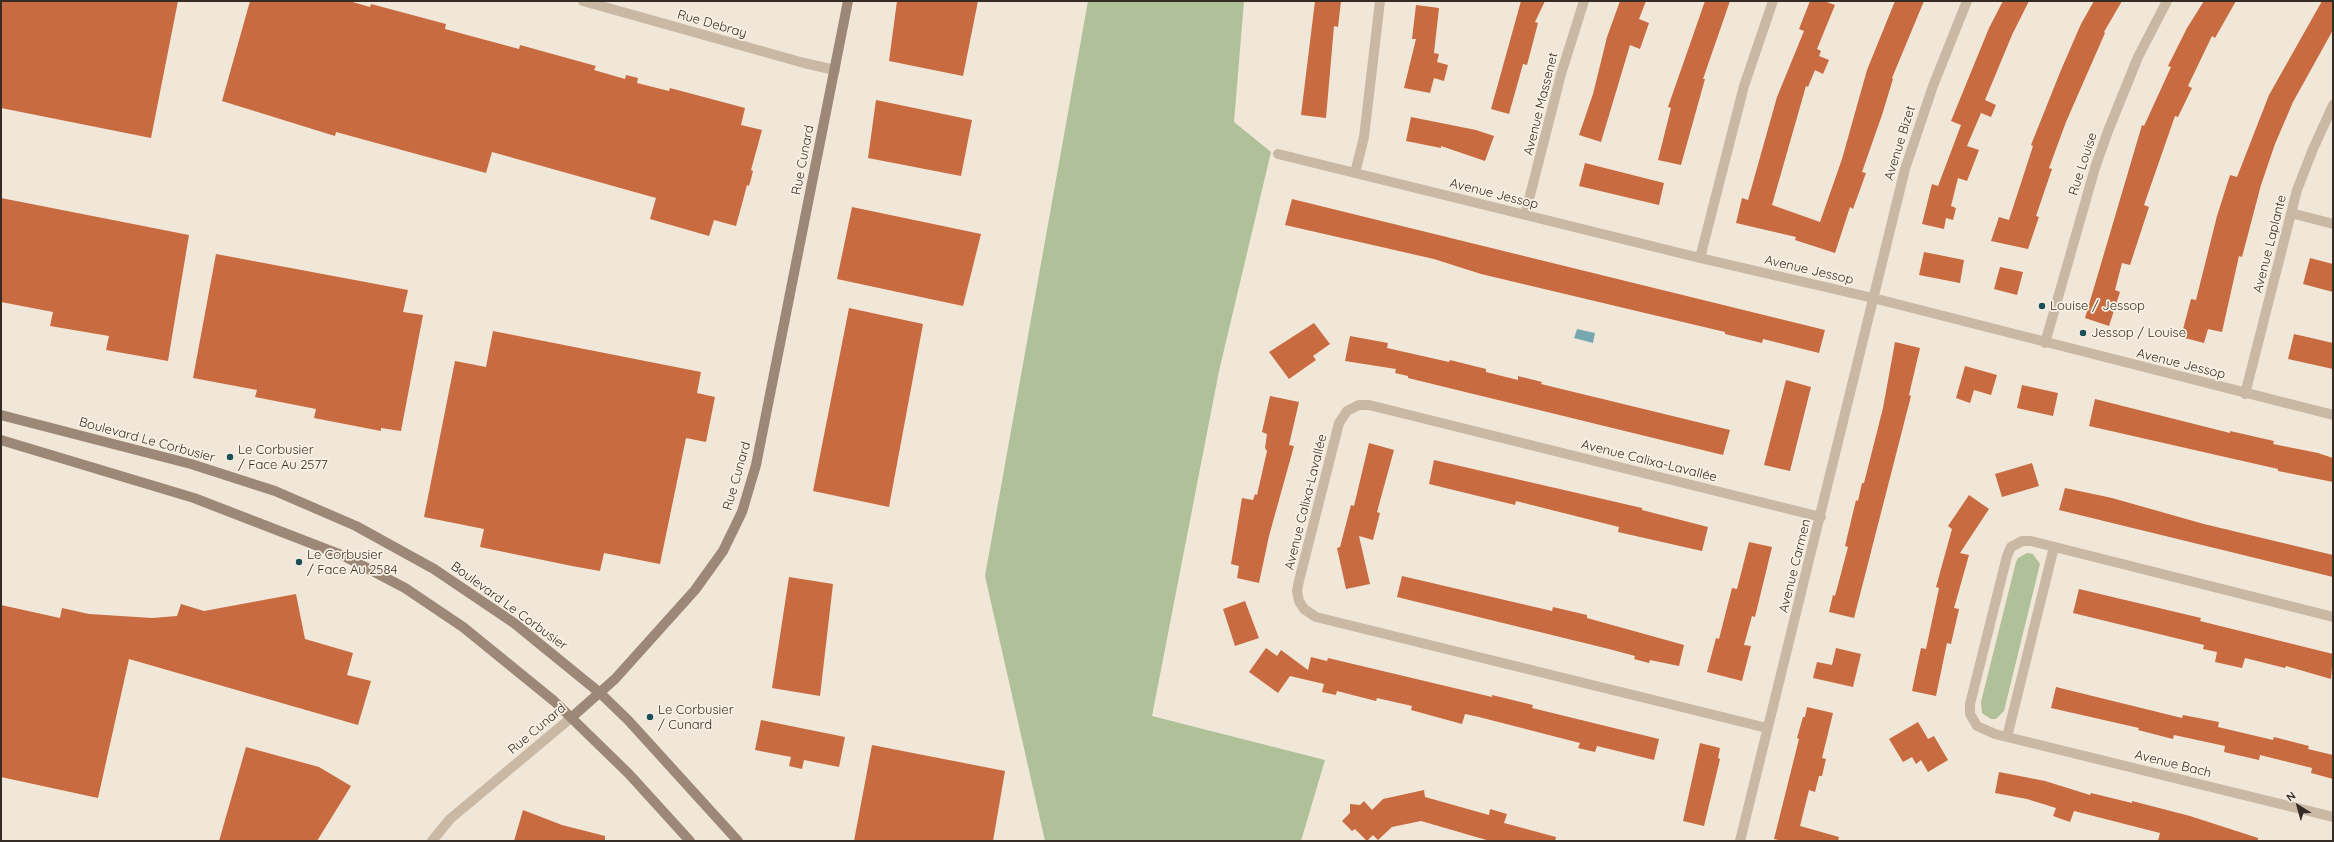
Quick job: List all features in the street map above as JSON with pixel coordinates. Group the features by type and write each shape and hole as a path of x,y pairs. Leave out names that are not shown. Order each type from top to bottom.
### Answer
{"street":[{"name":"Rue Debray","path":"583,1 804,63 835,70"},
{"name":"Rue Cunard","path":"432,841 450,819 615,679 695,590 723,551 742,512 756,465 848,1"},
{"path":"1355,173 1364,137 1380,1"},
{"name":"Avenue Massenet","path":"1525,215 1565,62 1584,1"},
{"path":"1700,258 1744,86 1773,1"},
{"name":"Avenue Bizet","path":"1873,298 1900,190 1917,130 1967,1"},
{"name":"Rue Louise","path":"2045,342 2101,150 2130,75 2167,1"},
{"name":"Avenue Laplante","path":"2245,394 2291,213 2312,149 2333,105"},
{"name":"Avenue Jessop","path":"1278,154 1700,258 1873,298 2245,394 2333,415"},
{"path":"2291,213 2333,224"},
{"name":"Avenue Carmen","path":"1740,841 1873,298"},
{"name":"Avenue Calixa-Lavallée","path":"1768,728 1316,617 1304,609 1299,601 1297,591 1299,581 1339,423 1347,411 1359,405 1369,405 1820,517"},
{"name":"Boulevard Le Corbusier","path":"1,416 216,471 275,491 339,518 387,542 464,587 544,646 600,693 633,725 738,841"},
{"path":"1,440 194,498 344,556 405,588 444,613 516,669 572,717 644,790 690,841"},
{"name":"Avenue Bach","path":"2333,616 2027,540 2014,544 2009,551 1970,704 1970,714 1977,726 1985,731 2333,817"},
{"path":"2007,737 2054,547"}],"green space":[{"path":"1088,1 1244,1 1234,122 1271,152 1219,371 1152,716 1325,760 1301,841 1045,841 985,576"},
{"path":"2027,553 2033,554 2040,564 2004,711 1996,719 1991,719 1982,713 1981,702 2016,562 2018,558"}],"water":[{"path":"1577,329 1595,333 1593,343 1574,338"}],"building":[{"path":"1,1 178,1 151,138 1,108"},
{"path":"250,1 349,1 370,7 371,4 446,24 445,29 519,49 520,45 596,66 594,70 625,79 626,75 638,78 637,83 669,91 670,88 745,108 741,125 762,130 751,170 753,171 751,179 749,186 747,185 736,226 714,220 709,236 650,219 656,198 492,152 486,173 336,132 335,136 222,101"},
{"path":"897,1 978,1 963,76 889,61"},
{"path":"1315,1 1341,1 1338,27 1334,26 1326,118 1301,115"},
{"path":"1521,1 1545,1 1535,22 1538,23 1527,65 1523,64 1509,114 1491,109"},
{"path":"1620,1 1646,1 1639,19 1649,23 1640,49 1630,45 1601,142 1579,135 1593,94 1607,37"},
{"path":"1705,1 1730,1 1703,79 1705,79 1681,165 1658,160 1671,108 1668,107"},
{"path":"1810,1 1824,1 1835,5 1817,49 1821,51 1819,56 1829,60 1823,74 1815,70 1808,87 1806,86 1772,205 1820,222 1842,159 1867,70 1895,1 1924,1 1892,78 1893,79 1882,115 1862,172 1866,173 1853,209 1850,207 1835,253 1795,240 1796,237 1736,223 1742,198 1748,200 1777,97 1804,31 1799,29"},
{"path":"2003,1 2029,1 2012,35 1985,100 1996,105 1991,117 1981,113 1967,146 1979,150 1967,181 1958,178 1951,206 1956,208 1953,220 1946,218 1944,229 1922,224 1932,184 1938,186 1961,125 1951,121 1989,28"},
{"path":"2094,1 2122,1 2104,32 2105,33 2066,122 2049,168 2052,169 2036,216 2039,217 2028,249 1991,241 1999,217 2009,220 2033,146 2031,145 2081,24"},
{"path":"2204,1 2236,1 2215,38 2212,36 2188,86 2192,88 2178,117 2175,116 2144,205 2149,207 2130,265 2122,263 2115,290 2120,292 2109,326 2085,318 2142,125 2144,126 2171,67 2168,66 2187,28"},
{"path":"2322,1 2333,1 2333,30 2293,102 2275,144 2261,185 2242,257 2239,256 2222,332 2208,329 2204,343 2181,337 2191,299 2196,300 2217,216 2230,175 2237,177 2269,95"},
{"path":"1416,5 1439,8 1434,53 1439,54 1437,62 1448,65 1444,81 1434,78 1430,93 1404,88 1416,39 1412,39"},
{"path":"876,100 972,120 961,176 868,158"},
{"path":"1411,117 1476,130 1494,136 1485,161 1441,146 1441,148 1406,141"},
{"path":"1585,163 1664,183 1659,205 1579,186"},
{"path":"1,198 189,235 168,361 106,350 109,336 50,326 53,312 1,302"},
{"path":"1292,199 1825,330 1819,353 1763,339 1762,343 1725,334 1725,332 1481,274 1434,259 1285,225"},
{"path":"852,207 981,234 963,306 837,279"},
{"path":"1924,252 1964,260 1960,283 1919,275"},
{"path":"216,254 408,290 403,312 423,315 401,431 381,428 381,431 314,418 316,409 255,397 257,390 193,378"},
{"path":"2310,258 2333,264 2333,292 2303,284"},
{"path":"2000,267 2023,272 2017,295 1994,289"},
{"path":"849,308 923,324 889,507 813,491"},
{"path":"1314,323 1330,344 1313,356 1316,360 1289,379 1269,352"},
{"path":"493,331 701,372 697,393 715,397 706,442 686,438 660,564 604,553 600,571 572,566 480,547 484,529 424,517 455,361 486,367"},
{"path":"2294,334 2333,343 2333,369 2288,359"},
{"path":"1350,336 1388,343 1387,348 1449,362 1450,360 1486,369 1486,372 1518,380 1518,376 1542,382 1541,384 1730,430 1723,455 1408,378 1408,376 1395,373 1396,369 1345,361"},
{"path":"1895,342 1920,348 1909,395 1911,396 1854,618 1829,612 1833,595 1835,596 1848,547 1845,546 1856,500 1858,501 1862,483 1864,483 1883,408"},
{"path":"1965,366 1997,375 1991,395 1974,390 1970,403 1956,398"},
{"path":"1786,380 1811,387 1790,471 1764,465"},
{"path":"2022,385 2058,393 2053,416 2017,408"},
{"path":"1270,396 1299,402 1289,445 1294,446 1269,536 1259,583 1237,578 1239,566 1231,564 1242,498 1253,500 1255,494 1257,495 1267,451 1265,448 1267,434 1262,432"},
{"path":"2095,399 2230,433 2230,431 2274,441 2273,444 2318,453 2333,458 2333,482 2278,471 2278,469 2089,426"},
{"path":"1369,443 1394,450 1377,512 1380,513 1373,540 1359,536 1370,584 1346,589 1337,548 1340,547 1351,505 1354,506"},
{"path":"1434,460 1642,508 1642,510 1708,527 1702,551 1618,532 1619,527 1516,501 1515,505 1429,484"},
{"path":"2032,463 2039,486 2002,497 1995,474"},
{"path":"2065,488 2112,498 2204,524 2333,555 2333,577 2059,510"},
{"path":"1969,495 1989,509 1960,553 1969,555 1954,608 1959,609 1951,644 1947,643 1936,696 1912,691 1921,648 1926,649 1939,588 1936,587 1952,529 1948,526"},
{"path":"1749,542 1772,547 1755,617 1752,616 1744,645 1751,646 1742,681 1707,672 1716,638 1719,639 1732,588 1737,589"},
{"path":"1402,576 1552,611 1553,607 1587,615 1587,618 1684,645 1679,666 1650,660 1649,663 1634,659 1635,656 1609,649 1397,597"},
{"path":"789,577 833,584 820,696 772,688"},
{"path":"2079,589 2201,618 2200,621 2333,654 2331,679 2286,666 2285,668 2245,658 2242,668 2215,662 2217,652 2203,649 2204,645 2073,613"},
{"path":"296,594 305,639 353,653 347,675 371,681 358,725 129,659 98,798 1,777 1,605 60,618 62,608 89,614 152,618 177,616 181,604 204,611"},
{"path":"1245,601 1259,638 1235,646 1223,609"},
{"path":"1266,648 1277,656 1281,650 1308,670 1311,657 1327,661 1328,658 1492,697 1492,695 1533,705 1532,708 1659,739 1654,760 1597,746 1595,752 1578,748 1580,743 1465,714 1462,724 1411,710 1412,706 1377,698 1376,701 1337,691 1336,695 1322,692 1324,684 1290,676 1278,693 1249,672"},
{"path":"1836,648 1861,654 1853,687 1813,678 1817,662 1832,665"},
{"path":"2056,687 2182,718 2183,715 2219,722 2218,727 2273,740 2274,737 2309,746 2308,749 2333,755 2333,779 2311,773 2312,768 2260,755 2259,760 2224,752 2225,746 2174,735 2173,739 2138,730 2139,728 2051,708"},
{"path":"1807,707 1833,713 1822,758 1826,759 1822,776 1819,776 1815,792 1809,790 1800,826 1839,837 1838,841 1783,841 1774,839 1799,739 1797,738"},
{"path":"761,720 845,737 839,767 804,760 802,769 789,766 791,757 755,750"},
{"path":"1918,722 1928,739 1934,736 1948,760 1928,772 1921,760 1916,764 1912,757 1903,762 1889,739"},
{"path":"1700,743 1720,748 1718,758 1720,759 1704,826 1683,821"},
{"path":"872,745 1005,771 993,841 854,841"},
{"path":"246,747 319,767 351,786 317,841 219,841"},
{"path":"1999,772 2045,781 2090,795 2091,793 2132,803 2132,801 2190,816 2258,838 2258,841 2158,841 2160,833 2074,811 2070,822 2053,816 2056,808 2027,799 1995,793"},
{"path":"1424,790 1425,797 1489,815 1490,809 1507,814 1504,823 1556,837 1555,841 1490,841 1421,821 1392,827 1378,840 1373,835 1367,841 1355,829 1352,831 1342,821 1350,813 1350,804 1360,805 1364,801 1372,810 1383,799"},
{"path":"523,810 562,825 605,836 605,841 514,841"}],"place":[{"name":"Louise / Jessop","path":"2042,306"},
{"name":"Jessop / Louise","path":"2083,333"},
{"name":"Le Corbusier / Face Au 2577","path":"230,457"},
{"name":"Le Corbusier / Face Au 2584","path":"299,562"},
{"name":"Le Corbusier / Cunard","path":"650,717"}]}
